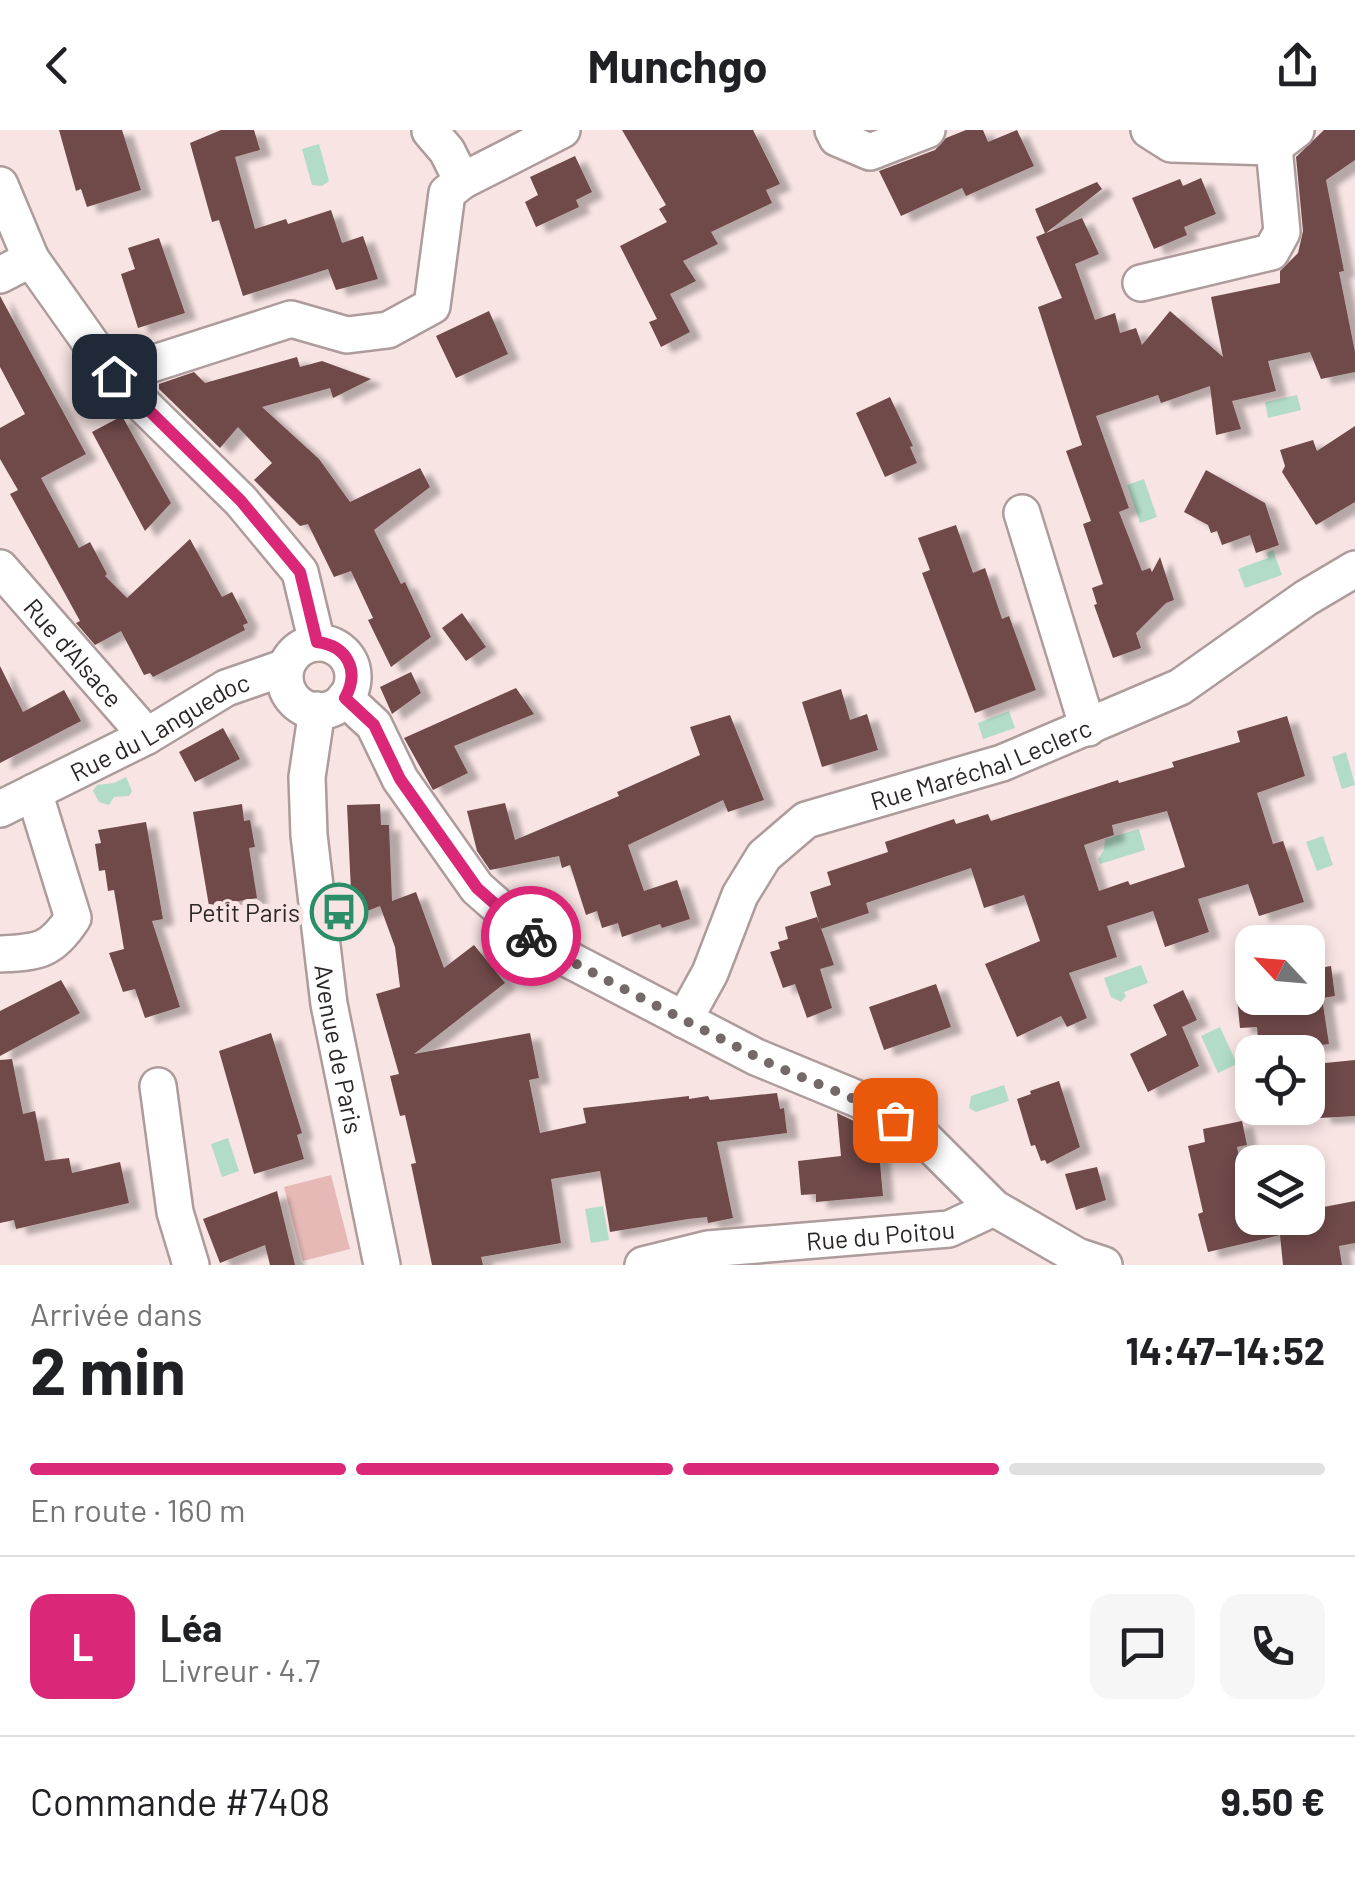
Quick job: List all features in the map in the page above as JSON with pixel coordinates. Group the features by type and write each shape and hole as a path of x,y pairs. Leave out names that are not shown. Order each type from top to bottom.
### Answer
{"street":[{"path":"114,376 291,319 348,335 388,330 432,306 447,193 462,181 562,130"},
{"path":"833,130 838,138 870,152 927,130"},
{"path":"1141,283 1271,252 1282,232 1285,138 1171,144 1149,130"},
{"path":"430,131 447,151 462,181"},
{"path":"0,185 15,267 114,376 241,501 300,572 317,642"},
{"path":"1022,513 1088,728"},
{"name":"Rue d'Alsace","path":"0,568 148,736"},
{"name":"Rue Maréchal Leclerc","path":"684,1020 710,973 740,895 764,856 806,820 1002,763 1180,687 1306,598 1355,569"},
{"path":"331,704 353,677 346,656 338,648 317,642 298,650 286,667 291,696 307,708 331,704 374,725 400,779 477,888 543,946 756,1057 865,1102 924,1138 994,1208 1077,1256 1104,1265"},
{"name":"Rue du Languedoc","path":"0,810 148,736 226,688 286,667"},
{"name":"Avenue de Paris","path":"331,704 307,777 309,835 329,1004 382,1265"},
{"path":"0,954 39,952 60,937 73,918 34,792"},
{"path":"158,1086 175,1212 191,1265"},
{"name":"Rue du Poitou","path":"643,1265 708,1250 949,1229 994,1208"}],"shaded area":[{"path":"319,144 329,181 322,186 312,185 302,149"},
{"path":"1297,395 1301,410 1268,418 1265,402"},
{"path":"1144,479 1157,517 1140,523 1127,485"},
{"path":"1273,550 1282,575 1245,588 1238,569 1268,558 1267,553"},
{"path":"1009,711 1015,728 983,739 978,723"},
{"path":"1346,752 1355,785 1342,789 1332,757"},
{"path":"126,777 132,791 129,796 114,797 109,805 99,802 93,791 97,785"},
{"path":"1139,829 1145,850 1100,864 1105,839"},
{"path":"1323,836 1333,865 1317,871 1306,842"},
{"path":"1141,965 1148,983 1124,992 1126,996 1121,1002 1111,997 1104,978"},
{"path":"1220,1027 1235,1065 1218,1073 1201,1036"},
{"path":"1004,1085 1009,1101 976,1112 969,1108 971,1096"},
{"path":"228,1138 239,1171 222,1177 211,1144"},
{"path":"331,1175 350,1249 303,1261 284,1187"},
{"path":"603,1206 609,1240 591,1243 585,1209"}],"building":[{"path":"59,130 122,130 141,190 87,207 81,189 76,191"},
{"path":"221,130 254,130 260,150 235,157 255,229 286,219 288,224 331,210 342,243 363,236 378,279 336,290 328,269 243,296 219,220 212,222 190,143"},
{"path":"622,130 753,130 780,184 766,190 772,203 711,232 718,244 683,261 696,281 670,294 690,332 661,347 649,322 657,319 620,246 667,222 659,209 666,205"},
{"path":"966,130 983,130 988,142 1017,130 1034,166 966,196 962,188 901,216 879,171 935,150 946,138"},
{"path":"1324,130 1355,130 1355,160 1326,180 1344,271 1339,272 1355,352 1355,372 1321,379 1310,352 1268,361 1276,391 1232,401 1241,429 1216,435 1210,386 1161,403 1158,395 1096,416 1129,508 1119,512 1142,571 1150,568 1152,572 1160,557 1174,600 1136,633 1141,648 1113,658 1094,605 1097,604 1092,588 1103,584 1083,524 1091,521 1066,451 1082,445 1038,307 1062,298 1036,237 1045,233 1035,209 1097,182 1102,189 1046,233 1082,218 1099,254 1075,264 1095,320 1115,313 1120,333 1136,328 1142,345 1170,311 1223,357 1211,297 1280,283 1280,271 1298,253 1303,231 1296,157"},
{"path":"575,156 592,192 576,200 579,207 536,227 525,202 538,195 530,177"},
{"path":"1201,178 1216,214 1184,227 1187,235 1154,249 1132,198 1180,179 1183,186"},
{"path":"159,238 185,313 138,328 121,274 135,269 128,248"},
{"path":"0,296 86,454 41,478 79,548 90,542 105,576 127,598 190,539 222,597 232,592 248,623 243,625 245,630 153,677 150,673 144,675 121,631 95,645 76,623 80,621 10,494 18,490 0,459 0,428 25,414 0,367"},
{"path":"489,311 508,354 456,378 436,336"},
{"path":"297,357 300,367 322,361 371,379 333,398 330,388 262,407 319,459 350,502 420,468 430,487 374,530 431,637 391,667 368,620 373,618 351,571 334,577 308,524 300,526 254,480 272,463 238,427 220,448 159,389 159,384 194,372 205,383"},
{"path":"890,397 917,463 885,477 856,413"},
{"path":"122,416 171,503 145,531 92,432"},
{"path":"1355,426 1355,502 1316,525 1282,472 1285,466 1280,450 1313,440 1317,451"},
{"path":"1206,470 1265,503 1279,545 1256,553 1250,535 1222,545 1217,531 1211,533 1208,525 1184,512"},
{"path":"956,525 973,573 985,568 1002,619 1009,616 1036,690 975,713 922,573 930,570 918,538"},
{"path":"462,613 486,647 466,661 442,628"},
{"path":"0,666 23,712 64,690 81,721 0,763"},
{"path":"411,672 421,693 392,714 380,687"},
{"path":"516,688 534,714 454,746 468,773 433,790 404,738"},
{"path":"841,689 850,720 867,714 878,750 822,767 802,702"},
{"path":"730,715 764,800 728,812 723,800 628,845 644,891 677,880 690,919 622,937 618,923 602,928 597,911 586,915 570,865 562,868 559,856 490,870 477,851 467,811 505,803 515,840 619,796 617,792 700,755 690,727"},
{"path":"1287,716 1305,776 1257,793 1273,844 1283,841 1304,902 1259,916 1248,884 1198,899 1209,932 1165,947 1153,911 1107,926 1117,957 1069,973 1087,1018 1067,1027 1061,1016 1017,1037 985,964 1040,941 1024,895 984,908 971,868 866,903 869,913 821,929 810,892 831,885 827,872 888,852 885,842 954,819 956,824 988,814 991,821 1118,780 1119,783 1174,767 1172,762 1240,742 1237,731","holes":["1167,811 1185,867 1099,891 1084,845 1114,835 1112,825"]},
{"path":"223,728 240,759 195,782 179,752"},
{"path":"242,804 244,821 250,820 255,847 249,848 257,898 209,906 193,812"},
{"path":"380,804 381,825 389,825 392,901 416,892 444,968 474,945 505,983 414,1054 530,1033 539,1078 529,1080 540,1133 586,1123 583,1108 689,1096 708,1096 710,1100 777,1093 780,1109 784,1108 787,1133 717,1142 733,1218 708,1223 707,1217 688,1219 610,1232 600,1171 551,1179 561,1243 481,1257 483,1265 432,1265 411,1164 416,1163 405,1115 400,1116 390,1076 399,1074 376,994 400,987 395,947 380,906 352,917 346,892 351,891 347,805"},
{"path":"146,822 163,919 152,921 180,1007 145,1018 135,989 123,992 109,953 124,949 114,890 108,891 105,870 99,871 95,844 101,843 98,830"},
{"path":"817,917 834,965 820,969 832,1008 807,1018 795,984 783,988 770,952 780,949 778,942 788,939 785,927"},
{"path":"1331,966 1335,996 1325,998 1325,967"},
{"path":"61,980 80,1013 0,1056 0,1011"},
{"path":"936,984 951,1027 884,1050 869,1007"},
{"path":"1183,990 1197,1020 1182,1027 1199,1066 1148,1092 1130,1054 1167,1035 1153,1005"},
{"path":"1239,1015 1325,1015 1329,1044 1325,1044 1325,1035 1258,1035 1257,1027 1240,1028"},
{"path":"271,1033 302,1133 297,1135 304,1159 254,1174 219,1051"},
{"path":"12,1059 23,1114 35,1111 45,1161 69,1158 72,1173 120,1162 129,1203 16,1229 14,1220 0,1223 0,1060"},
{"path":"1355,1060 1355,1116 1325,1118 1325,1063"},
{"path":"1059,1081 1080,1147 1047,1164 1041,1161 1035,1145 1031,1146 1017,1099"},
{"path":"837,1113 860,1124 863,1154 879,1152 883,1196 816,1202 816,1194 801,1195 798,1161 841,1156"},
{"path":"1235,1122 1243,1125 1247,1145 1235,1145 1235,1235 1280,1235 1208,1252 1188,1146 1205,1142 1203,1129"},
{"path":"1097,1167 1106,1200 1076,1210 1065,1174"},
{"path":"277,1191 295,1265 270,1265 265,1245 220,1263 203,1219"},
{"path":"1355,1201 1355,1243 1339,1246 1342,1265 1283,1265 1280,1235 1325,1235 1325,1207"}],"way so far":[{"path":"531,936 651,1004 756,1057 865,1102 895,1120"}],"place":[{"name":"Petit Paris","path":"339,912"}],"route":[{"path":"114,376 241,501 300,572 317,642 338,648 351,666 353,677 345,698 374,725 400,779 477,888 531,936"}]}
